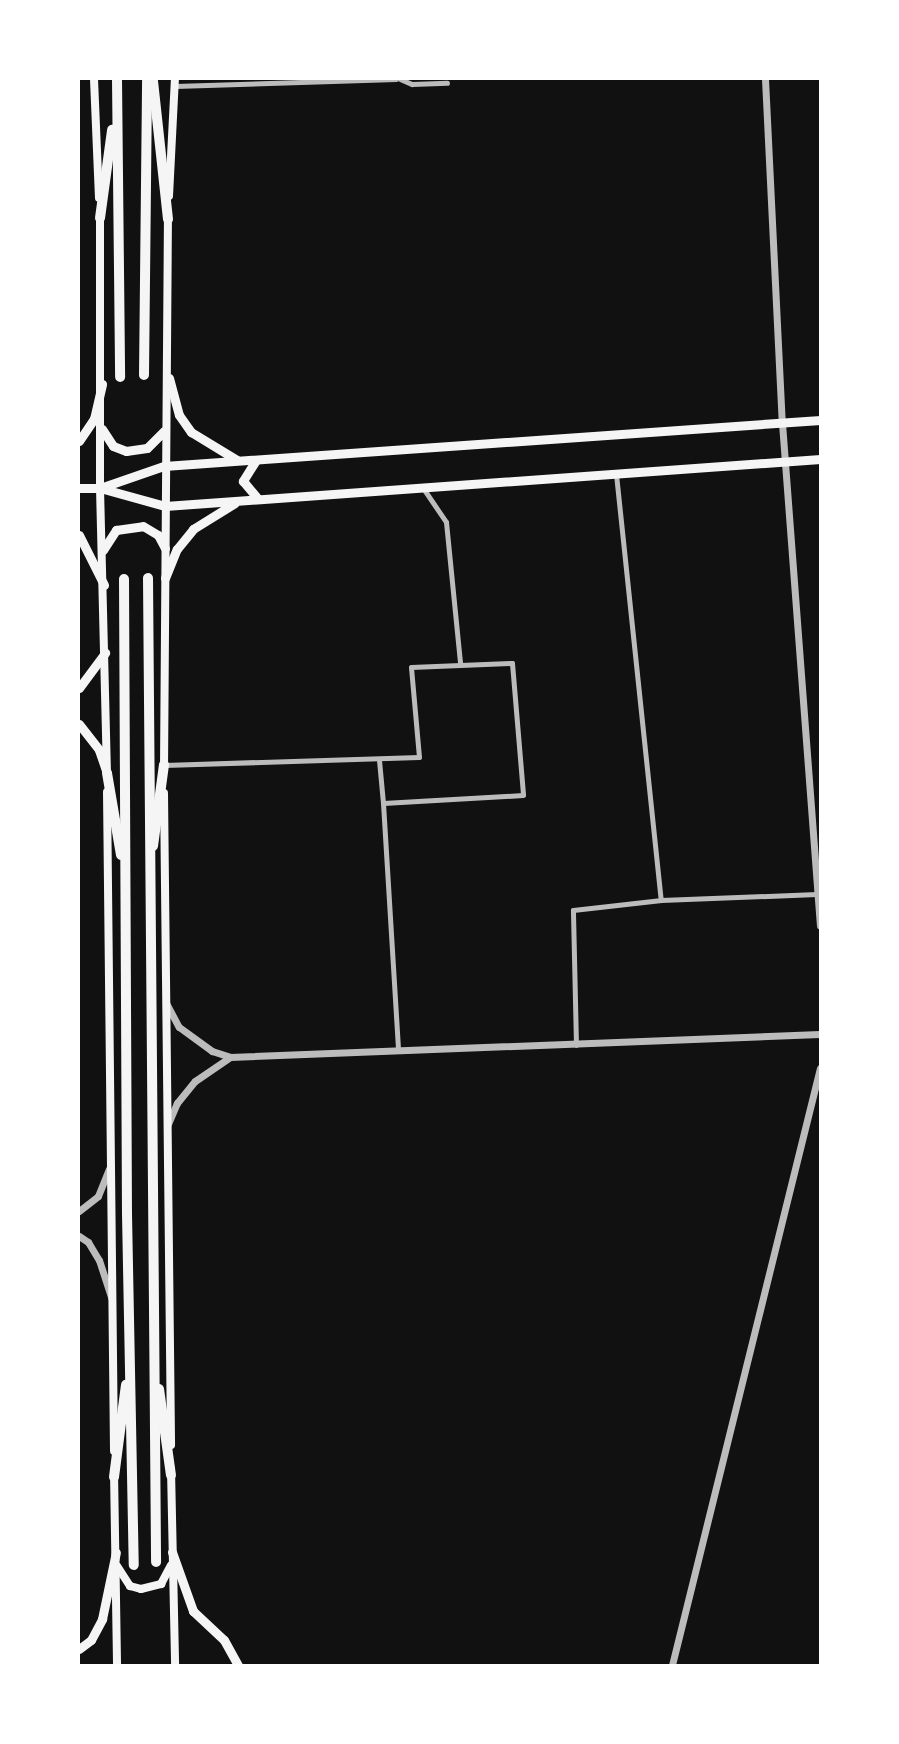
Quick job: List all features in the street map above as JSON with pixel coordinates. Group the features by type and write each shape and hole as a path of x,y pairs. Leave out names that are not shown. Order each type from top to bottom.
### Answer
{"highway":[{"path":"117,79 120,377"},
{"path":"150,79 168,219"},
{"path":"144,375 150,79"},
{"path":"100,218 117,95"},
{"path":"148,578 148,885 156,1562"},
{"path":"124,579 134,1564"},
{"path":"148,885 164,765"},
{"path":"107,773 125,884"},
{"path":"153,1348 171,1475"},
{"path":"114,1477 130,1349"}],"main road":[{"path":"94,79 100,218 100,488 107,773 109,1169 117,1665"},
{"path":"175,82 168,219 169,378 164,430 166,1130 175,1665"},
{"path":"169,378 179,415 191,432 239,461"},
{"path":"79,441 93,419 102,384"},
{"path":"100,488 164,466 820,420"},
{"path":"102,429 113,446 126,452 147,447 164,430"},
{"path":"79,488 100,488 165,506 820,459"},
{"path":"256,460 243,481 258,499"},
{"path":"165,578 177,549 193,529 239,501"},
{"path":"103,550 116,530 143,526 158,535 165,548"},
{"path":"79,536 104,585"},
{"path":"79,688 105,653"},
{"path":"79,724 99,750 107,773"},
{"path":"79,1649 91,1640 102,1619 116,1552"},
{"path":"116,1563 130,1586 149,1589 161,1584 172,1556"},
{"path":"172,1556 193,1611 224,1640 238,1665"}],"street":[{"path":"175,82 398,79 412,83 447,83"},
{"path":"765,79 782,423 820,926"},
{"path":"616,474 661,900"},
{"path":"424,488 446,522 460,663"},
{"path":"164,765 419,757 411,667 512,663 523,795 383,803"},
{"path":"379,760 398,1050"},
{"path":"576,1045 573,910 661,900 817,894"},
{"path":"166,1003 179,1027 212,1051 230,1057 820,1034"},
{"path":"166,1130 177,1103 195,1081 230,1057"},
{"path":"672,1665 820,1068"},
{"path":"79,1211 98,1196 109,1169"},
{"path":"79,1236 99,1259 111,1299"}]}
